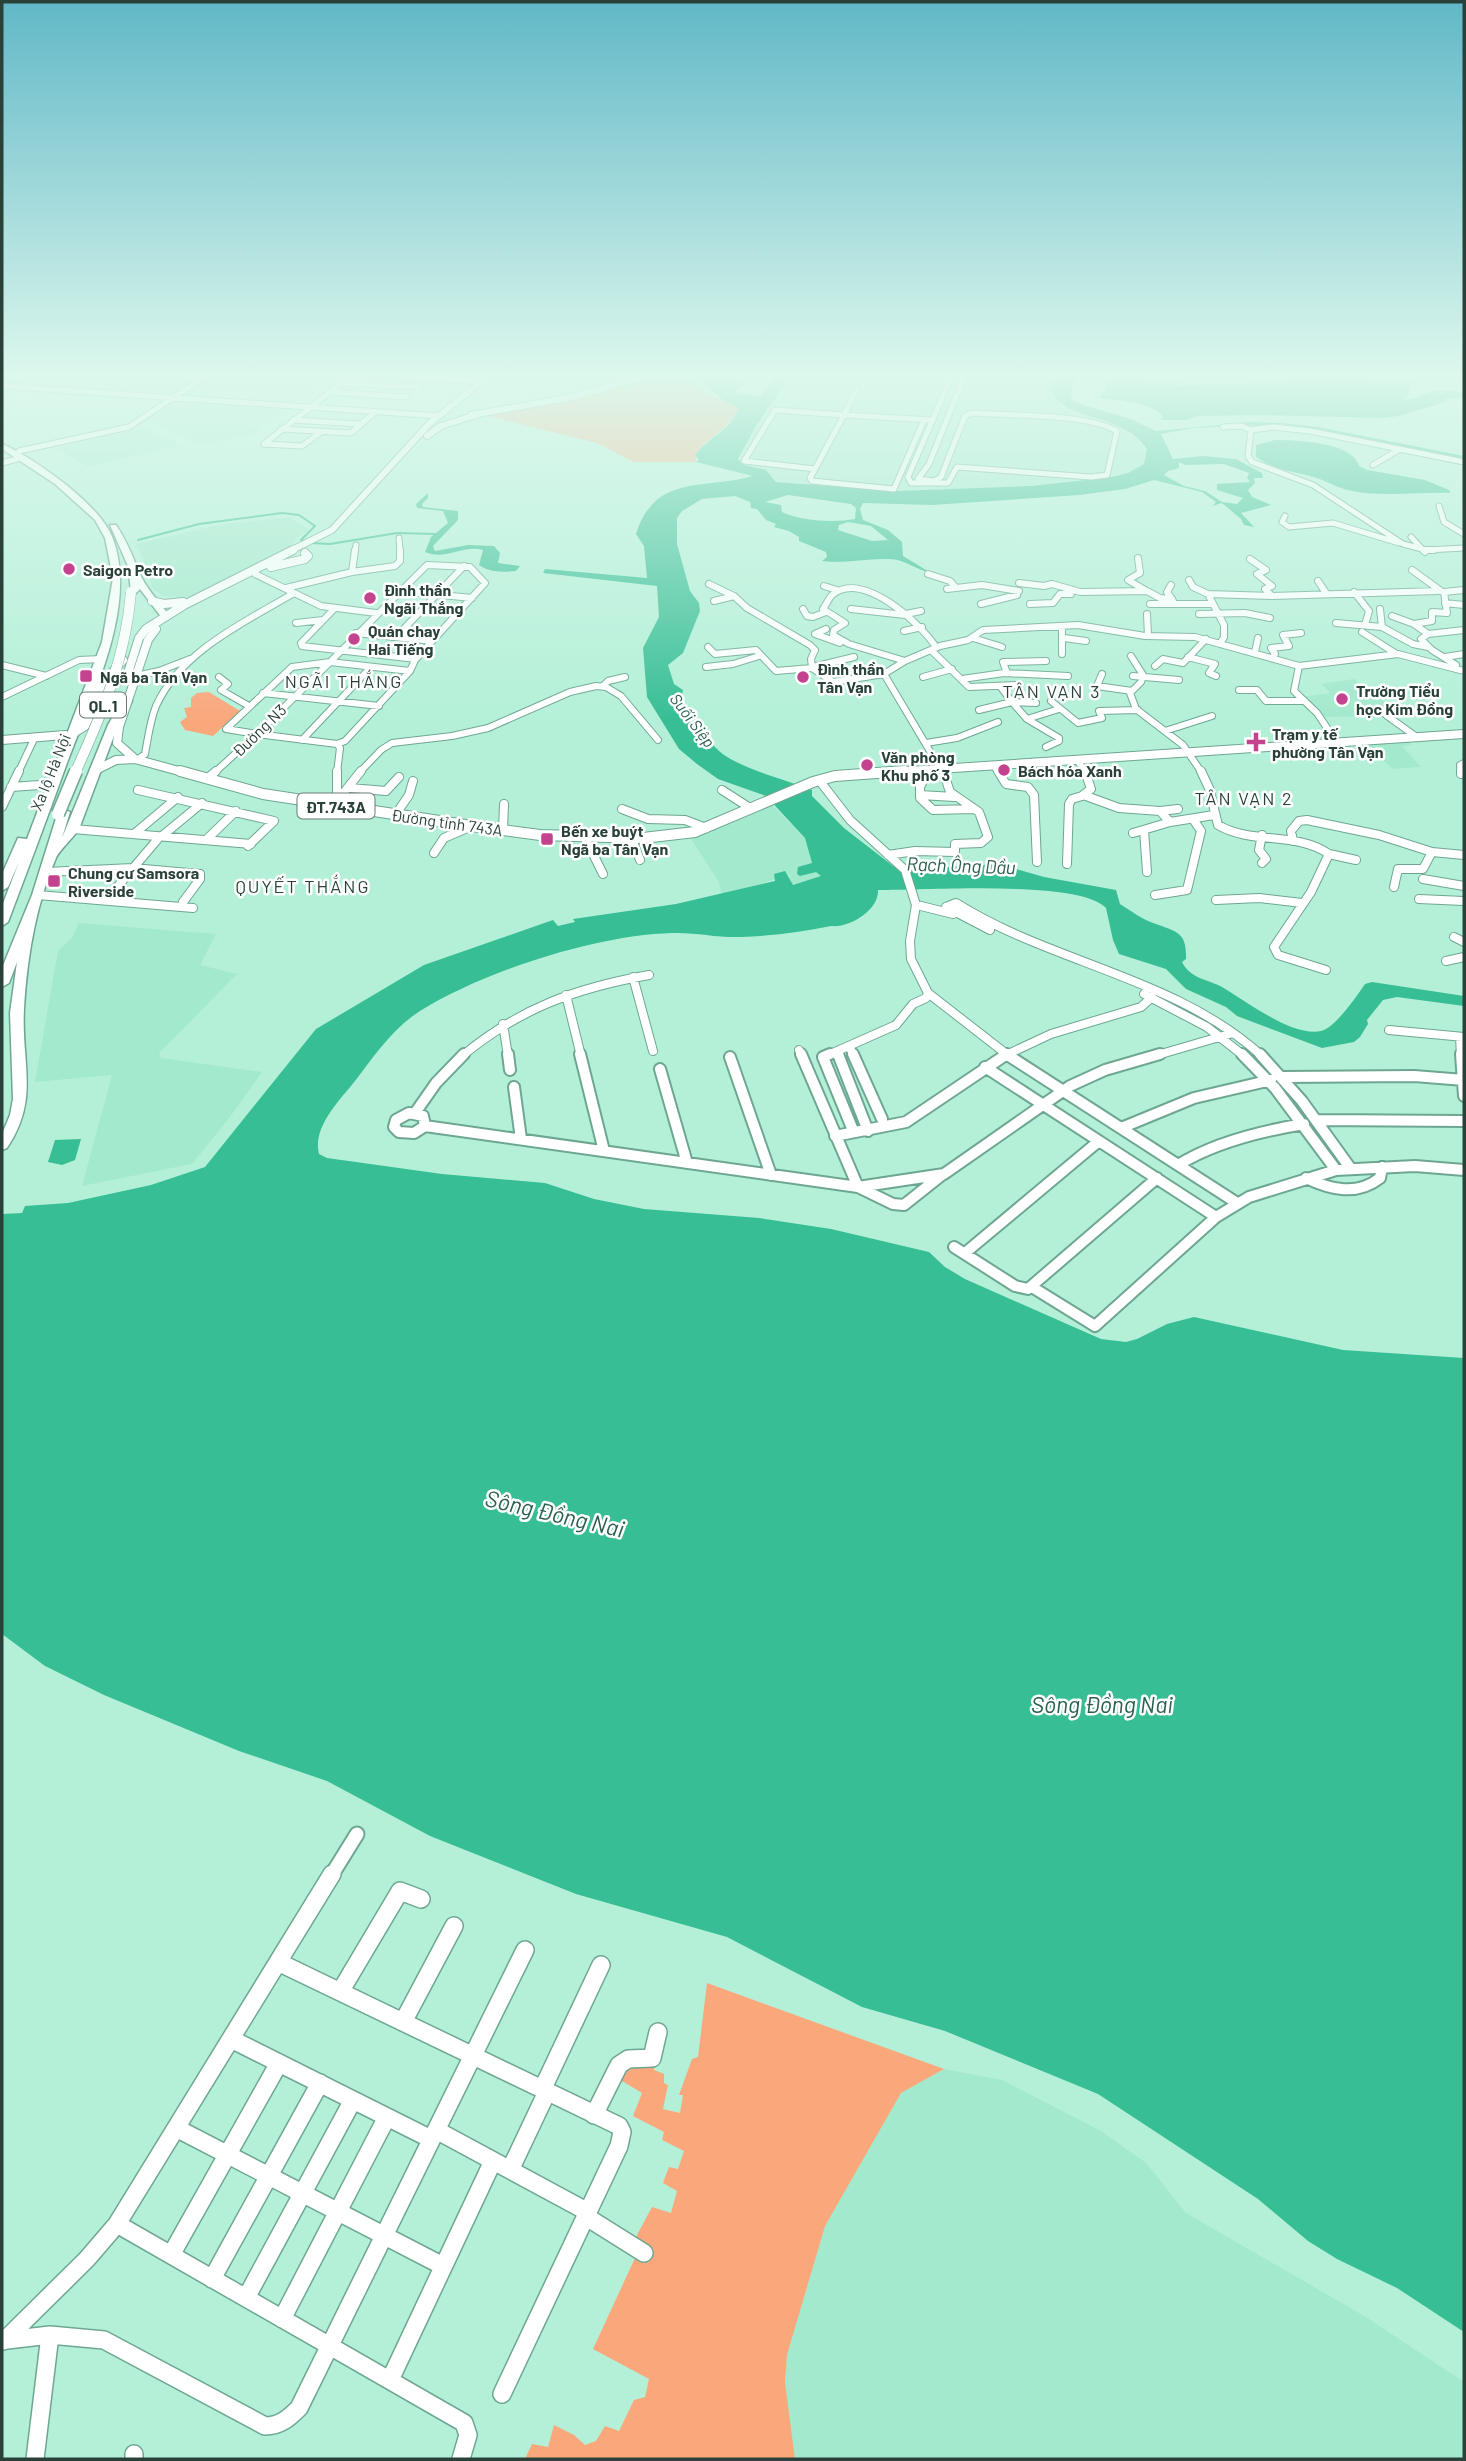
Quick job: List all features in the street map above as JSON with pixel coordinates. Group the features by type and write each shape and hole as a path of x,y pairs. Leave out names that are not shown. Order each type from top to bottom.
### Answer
{"highway":[{"name":"Xa lộ Hà Nội","path":"2,887 49,785 101,659 97,655 114,604 116,564 109,538 104,537 78,503 65,492"},
{"name":"Xa lộ Hà Nội","path":"80,492 104,513 124,547 135,572 136,590"},
{"name":"Xa lộ Hà Nội","path":"114,522 124,547"},
{"name":"Xa lộ Hà Nội","path":"116,564 128,572 136,590"},
{"path":"135,572 152,601 167,617"},
{"name":"QL.1","path":"64,815 127,637 136,590"},
{"name":"QL.1","path":"49,854 65,842 73,829 120,710 127,701"},
{"name":"Xa lộ Hà Nội","path":"2,922 49,785"},
{"name":"Xa lộ Hà Nội","path":"2,983 46,872 49,854 64,815"},
{"name":"Xa lộ Hà Nội","path":"20,875 44,851 64,815"},
{"path":"2,1145 13,1129 18,1114 20,1085 17,1013 29,916"}],"main road":[{"path":"2,740 69,734 85,726 106,687 127,676 146,629 194,600 300,552 342,522 370,492"},
{"path":"372,499 378,492"},
{"path":"312,544 325,541 344,529"},
{"path":"136,759 123,750 117,740 127,701 151,633 167,617 271,567 308,556 300,552"},
{"path":"152,601 170,604 194,600"},
{"path":"94,705 91,700 98,687 139,641"},
{"path":"816,781 844,775 1464,734"},
{"name":"Đường tỉnh 743A","path":"96,770 116,760 136,759 263,794 472,826 584,836 677,836 706,828 754,806"},
{"name":"ĐT.743A","path":"754,806 816,781"}],"street":[{"path":"1323,492 1403,544"},
{"path":"1439,506 1444,522 1464,534"},
{"path":"1285,516 1282,522 1289,527 1310,528 1333,523 1423,550 1463,551"},
{"path":"1455,528 1464,526"},
{"path":"1411,537 1420,543 1423,550"},
{"path":"286,588 352,572 395,566 400,561 399,538"},
{"path":"352,572 356,545"},
{"path":"1139,558 1140,573 1128,580 1160,598 1210,604"},
{"path":"1250,559 1266,570 1259,576"},
{"name":"Đường N3","path":"207,779 257,734 376,613 431,563 464,566"},
{"path":"335,803 341,743 410,671 416,659 472,598 484,581 470,567 464,566 396,638"},
{"path":"1412,570 1441,591 1448,608 1447,613 1432,612 1432,621 1414,624"},
{"path":"1247,572 1259,576 1272,586 1265,589 1272,596"},
{"path":"255,574 321,606 376,613"},
{"path":"928,574 950,581 955,587"},
{"path":"1189,580 1193,587 1208,594 1272,596 1464,590"},
{"path":"1318,581 1326,593"},
{"path":"1019,583 1052,584 1080,592"},
{"path":"709,584 734,596 747,608 810,645 815,650 813,667"},
{"path":"947,589 982,584 1018,593 981,604"},
{"path":"1171,585 1167,592 1173,601"},
{"path":"824,586 837,590 857,587 906,614 922,627 934,649 971,687 1016,685"},
{"path":"837,590 823,609 844,621 845,623 834,630 833,635 848,644"},
{"path":"401,591 472,598"},
{"path":"1030,604 1053,603 1060,594 1147,591"},
{"path":"1354,592 1369,611 1364,629"},
{"path":"136,759 145,754 157,703 175,675 222,636 294,593"},
{"path":"1208,594 1210,604 1227,628 1220,644"},
{"path":"714,601 734,596"},
{"path":"1150,604 1173,601"},
{"path":"1445,603 1464,606"},
{"path":"334,609 301,643 302,646 416,659"},
{"path":"803,609 807,616 813,617 826,612"},
{"path":"851,609 906,614 921,611"},
{"path":"1380,609 1382,627"},
{"path":"1199,614 1245,613 1270,618"},
{"path":"1147,614 1148,636"},
{"path":"1392,616 1414,624 1428,634"},
{"path":"296,623 323,620"},
{"path":"1336,623 1364,629 1382,627 1417,645 1428,647"},
{"path":"1062,626 1062,654"},
{"path":"813,667 835,682 884,674 905,661 973,638 986,630 1084,626 1148,636 1206,639 1299,666 1398,654 1464,670"},
{"path":"904,631 922,627"},
{"path":"826,629 815,634 905,661"},
{"path":"1364,629 1398,654"},
{"path":"1464,630 1428,634 1421,639 1428,647 1464,670"},
{"path":"356,633 432,641"},
{"path":"1273,657 1275,654 1271,648 1289,646 1283,635 1301,633"},
{"path":"848,644 863,638"},
{"path":"973,638 1002,647"},
{"path":"1064,638 1086,641"},
{"path":"1255,652 1258,638"},
{"path":"816,642 825,639"},
{"path":"1154,667 1161,660 1181,663 1206,639"},
{"path":"708,647 715,654 751,649 758,651 759,656 778,672"},
{"path":"136,676 159,671 202,653"},
{"path":"813,654 832,661"},
{"path":"1445,657 1464,654"},
{"path":"706,667 733,664 759,656"},
{"path":"1131,656 1138,663 1137,667 1142,671 1143,678 1132,691 1130,699 1138,710 1189,753 1209,788 1218,825 1226,831 1293,841 1356,860"},
{"path":"765,677 778,672 827,666 841,657 854,657"},
{"path":"1188,657 1215,664 1209,673 1216,676"},
{"path":"2,697 79,660 101,659"},
{"path":"1007,673 1003,663 1046,661"},
{"path":"341,743 226,729 292,667 328,662 410,671"},
{"path":"2,666 46,676"},
{"path":"1299,666 1294,691 1317,713 1337,743"},
{"path":"302,740 371,667"},
{"path":"2,671 17,669"},
{"path":"923,677 952,669"},
{"path":"962,679 1007,673 1068,676"},
{"path":"884,674 942,769 954,797"},
{"path":"1102,674 1097,686 1132,691"},
{"path":"1133,676 1179,680"},
{"path":"219,677 228,684 222,689 223,692 249,706"},
{"path":"335,803 374,757 392,744 410,739 436,739 492,727 561,696 603,686 608,681 625,677"},
{"path":"603,686 620,696 658,740"},
{"path":"1000,686 1027,719 1059,738 1059,741 1046,747"},
{"path":"1239,690 1257,690 1266,701 1276,703 1304,701"},
{"path":"263,693 379,706"},
{"path":"1245,698 1262,697"},
{"path":"1051,701 1074,721 1082,723 1102,718 1099,711 1138,710"},
{"path":"979,709 1012,702 1037,703"},
{"path":"1027,719 1059,709"},
{"path":"1386,715 1418,738"},
{"path":"1165,732 1212,716"},
{"path":"926,743 957,738 998,722"},
{"path":"2,807 35,737"},
{"path":"1077,760 1092,784 1086,796"},
{"path":"1461,774 1460,765 1464,763"},
{"path":"994,766 1006,784 1028,787 1034,795 1037,862"},
{"path":"921,771 924,779 920,795 933,810 976,809"},
{"path":"349,788 386,791 398,777"},
{"path":"396,814 409,794 413,781"},
{"path":"816,781 835,805 903,866 917,901 910,953 913,965 928,993 1006,1054 1237,1203"},
{"path":"11,786 49,785"},
{"path":"73,829 250,845 274,821 138,790"},
{"path":"722,790 754,806"},
{"path":"888,855 915,851 955,852 955,844 981,843 988,837 984,820 976,809 954,797 920,795"},
{"path":"1067,864 1069,804 1072,799 1086,796 1119,808 1160,811 1178,809"},
{"path":"134,834 178,797"},
{"path":"112,893 160,838 201,803"},
{"path":"503,830 504,804"},
{"path":"622,809 648,819 685,820 706,828"},
{"path":"206,840 236,811"},
{"path":"1160,811 1170,822"},
{"path":"1133,833 1170,822 1214,815"},
{"path":"1155,895 1187,890 1202,831 1193,819"},
{"path":"1293,841 1291,831 1303,820 1381,836 1432,852 1464,855"},
{"path":"1381,836 1384,823"},
{"path":"435,853 436,846 446,836 472,826"},
{"path":"1144,830 1147,872"},
{"path":"1262,835 1259,849 1266,859 1262,863"},
{"path":"584,836 603,874"},
{"path":"631,837 640,860"},
{"path":"1394,887 1398,869 1423,870 1427,867 1432,852"},
{"path":"1326,970 1288,959 1274,950 1317,883 1329,853"},
{"path":"46,872 134,868 200,874 200,879 183,902"},
{"path":"1423,879 1464,886"},
{"path":"37,895 193,908"},
{"path":"1216,900 1259,898 1302,903"},
{"path":"1419,899 1464,901"},
{"path":"917,901 1164,995 1207,1016 1233,1033 1283,1077 1351,1169"},
{"path":"959,915 946,906 956,903 1008,934 1152,997 1195,1018 1222,1036 1271,1080 1336,1170"},
{"path":"1454,937 1464,942 1464,931"},
{"path":"1446,961 1464,957"},
{"path":"415,1113 447,1067 503,1024 540,1004 598,984 649,975"},
{"path":"633,978 653,1051"},
{"path":"852,1128 823,1057 850,1048 896,1025 913,1004 926,998 928,993"},
{"path":"566,995 604,1151"},
{"path":"835,1136 898,1125 914,1118 1006,1054 1051,1034 1141,1007 1152,997"},
{"path":"503,1024 510,1070"},
{"path":"1389,1030 1462,1037 1464,1096"},
{"path":"799,1050 858,1187 893,1204 904,1205 1062,1090 1105,1070 1233,1033"},
{"path":"850,1048 882,1119"},
{"path":"837,1052 868,1131"},
{"path":"730,1057 771,1175"},
{"path":"985,1067 1216,1217"},
{"path":"660,1069 687,1163"},
{"path":"1283,1077 1405,1075 1464,1080"},
{"path":"1121,1128 1157,1111 1245,1084 1271,1080"},
{"path":"514,1087 521,1139"},
{"path":"425,1126 423,1116 415,1113 399,1117 394,1123 396,1130 403,1133 414,1133 425,1126 858,1187 944,1174"},
{"path":"1316,1120 1464,1121"},
{"path":"1178,1165 1193,1156 1234,1142 1272,1130 1304,1124"},
{"path":"965,1253 1100,1141"},
{"path":"1306,1178 1338,1188 1361,1189 1380,1178 1382,1167"},
{"path":"1032,1287 1095,1326 1216,1217 1237,1203 1336,1170 1382,1167 1464,1170"},
{"path":"954,1247 1015,1286 1028,1289 1157,1178"},
{"path":"4,2341 87,2259 117,2224 357,1834"},
{"path":"340,1992 400,1891 421,1899"},
{"path":"403,2022 454,1926"},
{"path":"4,2341 50,2335 104,2340 265,2426 272,2427 291,2417 299,2408 330,2346 524,1950"},
{"path":"278,1962 618,2126 622,2139 502,2394"},
{"path":"510,2170 601,1965"},
{"path":"594,2115 619,2064 628,2060 652,2058 658,2032"},
{"path":"231,2039 387,2117 493,2161 586,2214 644,2253"},
{"path":"171,2255 279,2063"},
{"path":"212,2279 320,2083"},
{"path":"246,2298 353,2100"},
{"path":"282,2319 387,2117"},
{"path":"176,2128 443,2266"},
{"path":"390,2381 493,2161"},
{"path":"117,2224 464,2423 468,2435 461,2459"},
{"path":"35,2459 50,2335"}],"shaded area":[{"path":"290,517 310,530 296,538 290,547 190,598 163,596 152,588 136,544 218,525"},
{"name":"Trường Tiểu học Kim Đồng","path":"1354,679 1398,712 1381,716 1321,717 1302,697 1331,693 1321,684"},
{"path":"209,692 240,711 213,736 185,730 180,722 187,717 184,708 191,707 191,698 197,693"},
{"path":"1407,740 1411,745 1402,746 1421,767 1393,769 1370,749 1369,743"},
{"path":"772,805 805,838 812,863 801,876 816,871 822,876 793,885 788,880 790,875 722,895 719,882 689,836"},
{"path":"79,923 216,934 200,965 237,974 159,1053 161,1058 262,1072 192,1164 82,1186 112,1075 35,1082 58,951 72,938"},
{"path":"707,1983 944,2069 901,2093 825,2226 787,2355 785,2382 795,2459 525,2459 532,2444 548,2447 554,2425 574,2435 585,2445 596,2441 605,2426 619,2431 634,2400 645,2397 649,2379 593,2349 635,2258 637,2235 652,2207 671,2213 677,2191 663,2183 669,2167 678,2169 684,2151 662,2140 664,2132 633,2116 642,2093 617,2078 625,2066 655,2064 654,2070 664,2074 664,2083 668,2085 663,2109 680,2113 683,2095 679,2095 692,2059 698,2057"},
{"path":"944,2069 1002,2080 1101,2131 1146,2163 1186,2213 1366,2317 1464,2382 1464,2459 795,2459 785,2382 787,2355 825,2226 901,2093"}],"water":[{"name":"Sông Đồng Nai","path":"1103,492 932,505 863,503 860,509 863,520 888,530 902,542 903,556 931,573 895,559 822,561 827,557 826,552 799,541 799,537 789,531 774,527 776,524 766,520 757,509 751,508 750,502 735,496 702,499 682,511 677,518 677,544 690,591 699,603 700,611 683,653 668,665 674,684 683,690 682,695 675,700 687,720 701,728 725,756 812,790 812,796 844,828 893,866 912,869 999,864 1044,877 1116,890 1120,904 1146,920 1179,934 1186,950 1186,959 1182,962 1190,972 1297,1029 1327,1029 1345,1011 1365,984 1372,982 1464,996 1464,1006 1397,997 1383,1000 1354,1042 1322,1048 1237,1016 1226,1007 1186,989 1166,969 1119,954 1106,908 1090,899 1065,893 998,888 878,890 869,911 854,921 839,926 752,936 724,937 681,933 610,940 508,969 446,996 410,1018 377,1052 323,1124 318,1144 319,1154 327,1158 442,1174 545,1183 594,1199 644,1209 759,1218 831,1229 929,1252 945,1267 965,1279 1101,1339 1126,1342 1167,1324 1194,1317 1343,1350 1464,1358 1464,2332 1397,2288 1337,2259 1308,2241 1258,2199 1098,2094 945,2031 862,2007 727,1937 576,1894 430,1836 327,1781 239,1751 104,1695 45,1666 2,1634 2,1214 22,1213 25,1206 68,1203 151,1185 205,1167 316,1029 424,965 553,920 558,926 575,922 573,919 676,904 775,881 774,874 785,871 793,885 821,876 816,872 800,876 797,874 798,867 812,863 805,838 766,796 718,779 697,764 679,749 647,697 643,648 659,617 657,586 543,573 545,569 647,578 644,546 636,534 644,515 655,501 668,493","holes":["788,495 851,504 856,508 855,519 808,519 782,512 781,505 765,502","848,522 871,526 888,540 872,541 838,530 839,525"]},
{"name":"Sông Đồng Nai","path":"1202,492 1222,502 1237,504 1243,498 1223,492 1249,492 1252,497 1271,505 1241,513 1254,527 1244,525 1241,519 1222,503 1212,506 1216,502"},
{"path":"1357,492 1450,493 1376,494"},
{"path":"428,493 423,507 458,511 458,520 433,546 435,551 468,545 494,546 500,553 498,563 520,566 516,571 501,572 483,568 479,565 483,550 468,549 440,555 425,552 431,537 448,523 443,511 417,508 416,504"},
{"path":"81,1139 75,1160 62,1165 48,1162 55,1140"}],"waterway":[{"path":"138,540 199,524 282,513 299,515 315,526 301,540 305,541"},
{"path":"311,543 330,544 397,533 435,534"}],"place":[{"name":"Saigon Petro","path":"69,569"},
{"name":"Đình thần Ngãi Thắng","path":"370,598"},
{"name":"Quán chay Hai Tiếng","path":"354,639"},
{"name":"Ngã ba Tân Vạn","path":"86,676"},
{"name":"Đình thần Tân Vạn","path":"803,677"},
{"name":"Trường Tiểu học Kim Đồng","path":"1342,699"},
{"name":"Trạm y tế phường Tân Vạn","path":"1256,742"},
{"name":"Văn phòng Khu phố 3","path":"867,765"},
{"name":"Bách hóa Xanh","path":"1004,770"},
{"name":"Bến xe buýt Ngã ba Tân Vạn","path":"547,839"},
{"name":"Chung cư Samsora Riverside","path":"54,881"}],"district":[{"name":"NGÃI THẮNG","path":"344,681"},
{"name":"TÂN VẠN 3","path":"1052,691"},
{"name":"TÂN VẠN 2","path":"1244,798"},
{"name":"QUYẾT THẮNG","path":"303,886"}],"water label":[{"name":"Suối Siệp","path":"693,720"},
{"name":"Rạch Ông Dầu","path":"961,865"}]}
